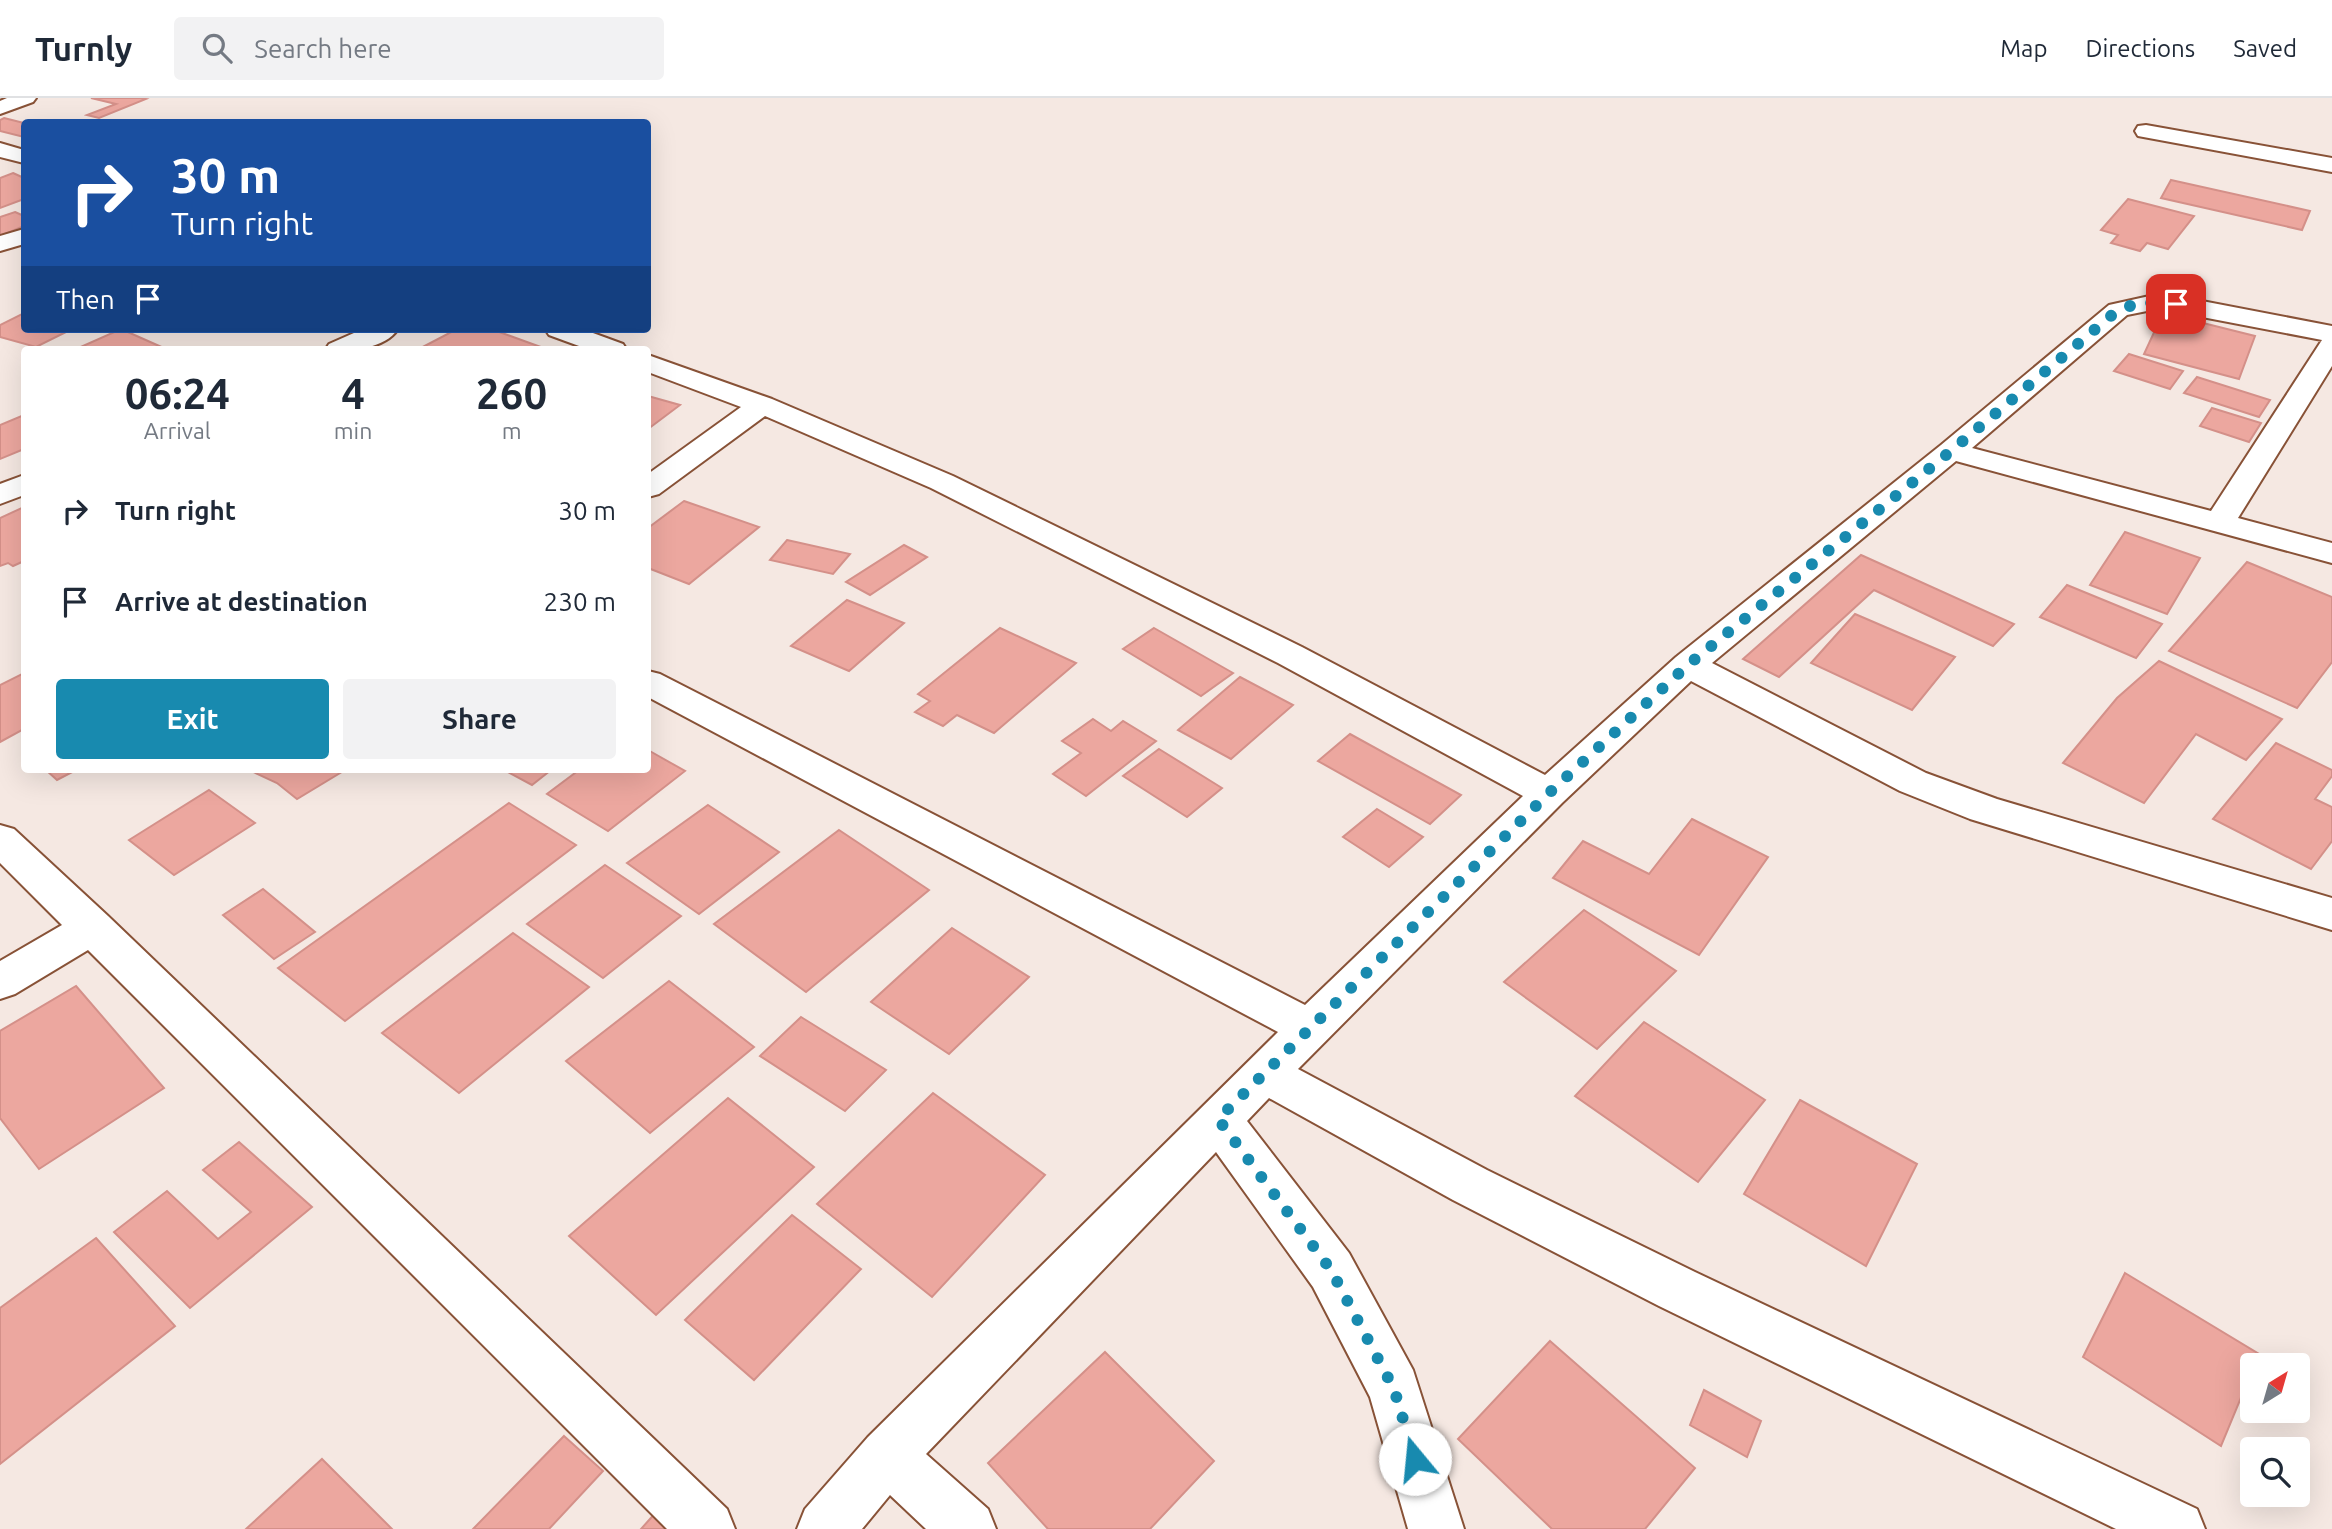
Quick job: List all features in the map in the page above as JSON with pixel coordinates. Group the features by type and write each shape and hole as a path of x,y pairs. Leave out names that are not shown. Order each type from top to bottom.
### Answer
{"street":[{"path":"0,108 26,98"},
{"path":"2146,131 2332,165"},
{"path":"0,150 21,155"},
{"path":"0,244 21,237"},
{"path":"825,1529 887,1456 1218,1119 1549,793 1688,665 1951,451 2118,310 2132,304 2151,302 2176,304 2332,334"},
{"path":"347,346 376,333"},
{"path":"569,333 603,346"},
{"path":"2219,523 2332,344"},
{"path":"651,364 762,405 942,482 1290,655 1549,793"},
{"path":"651,486 762,405"},
{"path":"1951,451 2332,553"},
{"path":"0,495 21,485"},
{"path":"1688,665 1913,782 1984,809 2332,914"},
{"path":"651,684 1310,1028"},
{"path":"0,839 707,1529"},
{"path":"0,982 93,927"},
{"path":"1264,1073 1471,1185 1677,1289 2177,1529"},
{"path":"1218,1119 1331,1270 1394,1389 1436,1529"},
{"path":"887,1456 968,1529"}],"building":[{"path":"91,98 146,99 99,118 87,115 116,104"},
{"path":"4,118 21,122 21,136 0,131 0,120"},
{"path":"13,173 21,177 21,200 0,208 0,178"},
{"path":"2171,180 2310,211 2302,230 2161,198"},
{"path":"2128,199 2194,216 2168,249 2147,243 2140,251 2111,243 2118,235 2101,230"},
{"path":"15,212 21,215 21,227 0,236 0,217"},
{"path":"2163,313 2255,336 2239,379 2144,354"},
{"path":"21,314 21,333 64,333 38,346 32,346 0,337 0,325"},
{"path":"112,333 130,333 159,346 83,346"},
{"path":"449,333 502,333 538,346 425,346"},
{"path":"2129,354 2183,371 2170,389 2114,371"},
{"path":"2197,377 2270,400 2259,417 2184,393"},
{"path":"651,397 680,405 651,427"},
{"path":"2212,408 2261,423 2249,442 2200,426"},
{"path":"21,416 21,450 0,459 0,425"},
{"path":"684,501 759,527 689,584 651,569 651,526"},
{"path":"21,508 21,562 13,566 8,563 0,566 0,518"},
{"path":"2125,532 2200,558 2167,614 2090,585"},
{"path":"787,540 850,554 833,574 770,560"},
{"path":"904,545 927,557 870,595 846,582"},
{"path":"1861,555 2014,624 1993,646 1874,590 1779,677 1743,659"},
{"path":"2247,562 2332,597 2332,662 2297,708 2169,651"},
{"path":"2067,585 2162,624 2136,658 2040,617"},
{"path":"847,600 904,623 849,671 791,646"},
{"path":"1855,614 1955,657 1912,710 1811,663"},
{"path":"1000,628 1076,663 994,733 957,715 943,726 915,712 930,701 918,694"},
{"path":"1154,628 1233,673 1201,696 1123,649"},
{"path":"2159,661 2282,719 2246,760 2196,734 2144,803 2063,763 2117,698"},
{"path":"21,674 21,731 0,742 0,685"},
{"path":"1240,677 1293,705 1231,759 1178,730"},
{"path":"1093,719 1111,731 1123,721 1156,741 1086,796 1053,774 1081,753 1062,741"},
{"path":"1350,734 1461,795 1430,824 1318,761"},
{"path":"2276,743 2332,770 2332,776 2315,799 2332,807 2332,841 2311,869 2213,819"},
{"path":"1159,749 1222,788 1187,817 1123,776"},
{"path":"651,752 685,771 608,831 547,794 575,773 651,773"},
{"path":"49,773 70,773 57,780"},
{"path":"255,773 340,773 297,799 277,783"},
{"path":"510,773 547,773 532,785"},
{"path":"209,790 255,823 174,875 129,840"},
{"path":"509,803 576,845 345,1021 278,968"},
{"path":"708,805 779,852 699,914 627,863"},
{"path":"1377,809 1423,837 1389,867 1343,837"},
{"path":"1692,819 1768,857 1699,955 1553,878 1583,841 1649,874"},
{"path":"839,830 929,890 806,992 714,924"},
{"path":"605,865 681,916 603,978 527,924"},
{"path":"263,889 315,932 274,959 223,915"},
{"path":"1584,910 1676,971 1597,1049 1504,982"},
{"path":"952,928 1029,977 949,1054 871,1002"},
{"path":"513,933 589,987 459,1093 382,1033"},
{"path":"669,981 754,1047 650,1133 566,1061"},
{"path":"76,986 164,1088 39,1169 0,1118 0,1031"},
{"path":"801,1017 886,1070 845,1111 760,1056"},
{"path":"1644,1022 1765,1100 1698,1182 1575,1096"},
{"path":"933,1093 1045,1175 932,1297 817,1204"},
{"path":"728,1098 814,1167 656,1315 569,1236"},
{"path":"1800,1100 1917,1164 1866,1266 1744,1194"},
{"path":"239,1142 312,1207 190,1308 114,1232 167,1191 218,1239 251,1212 203,1170"},
{"path":"792,1215 861,1269 754,1380 685,1320"},
{"path":"96,1238 175,1326 0,1464 0,1308"},
{"path":"2125,1273 2257,1353 2240,1353 2240,1400 2221,1446 2083,1357"},
{"path":"1550,1341 1695,1468 1645,1529 1552,1529 1458,1439"},
{"path":"1105,1352 1214,1461 1150,1529 1048,1529 988,1463"},
{"path":"1704,1390 1761,1421 1747,1457 1690,1425"},
{"path":"564,1436 603,1471 549,1529 473,1529"},
{"path":"322,1459 392,1529 246,1529"},
{"path":"658,1510 678,1529 641,1529"}],"route":[{"path":"1415,1459 1394,1389 1331,1270 1218,1119 1549,793 1688,665 1951,451 2118,310 2132,304 2151,302 2176,304"}]}
